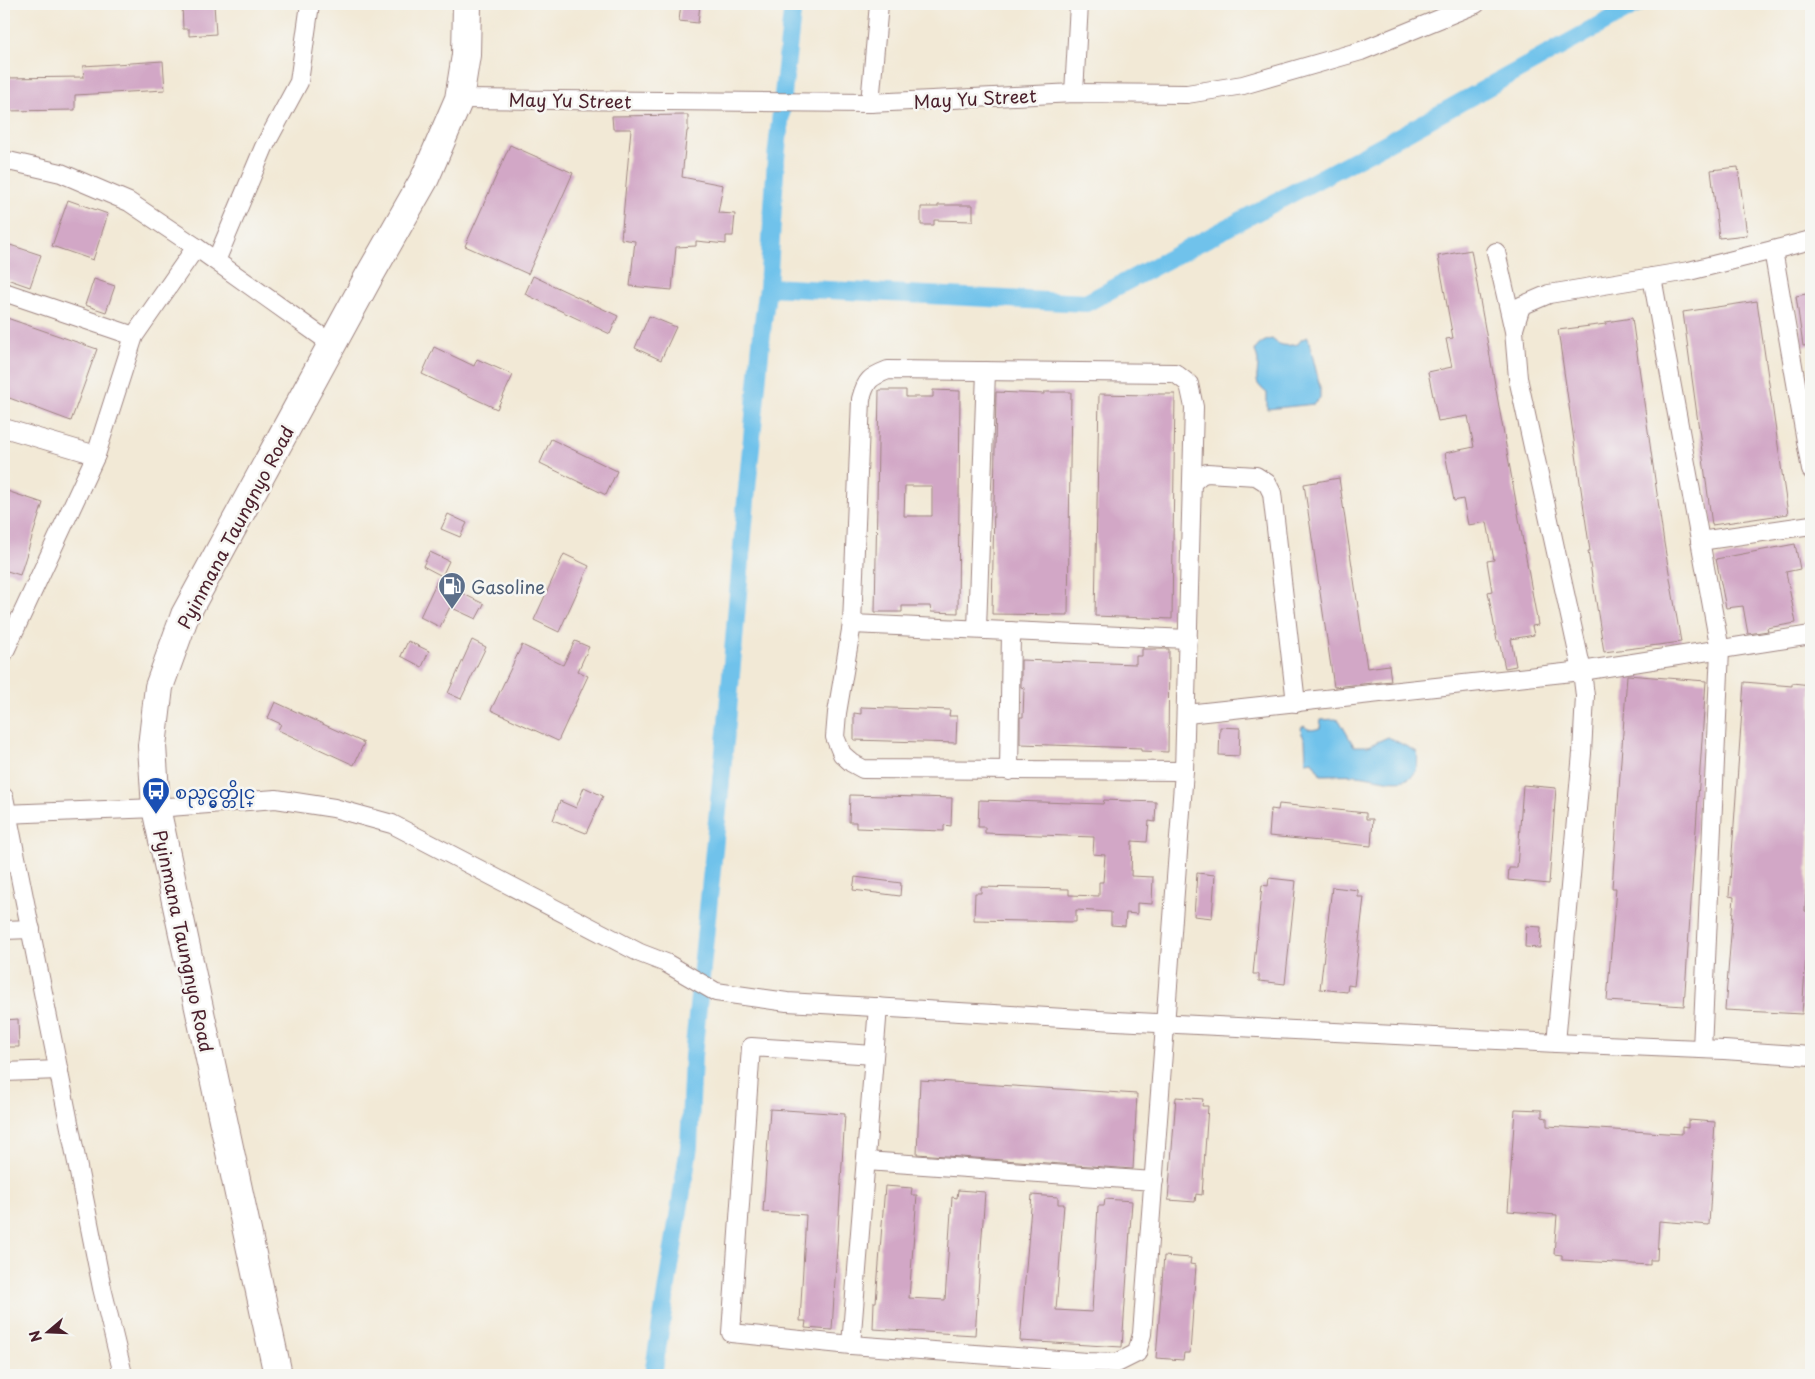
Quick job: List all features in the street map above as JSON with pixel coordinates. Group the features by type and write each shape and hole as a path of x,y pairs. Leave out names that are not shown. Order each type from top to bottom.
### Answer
{"main road":[{"name":"Pyinmana Taungnyo Road","path":"278,1375 156,808 152,746 158,687 185,615 332,344 425,178 459,99 466,55 468,4"}],"street":[{"path":"216,261 264,147 299,82 310,4"},
{"path":"870,103 879,4"},
{"path":"1074,93 1078,4"},
{"name":"May Yu Street","path":"459,99 870,103 1074,93 1187,94 1243,85 1361,51 1468,6"},
{"path":"4,160 61,173 129,202 196,247 332,344"},
{"path":"1514,331 1521,306 1549,294 1689,272 1811,240"},
{"path":"4,653 96,455 134,336 196,247"},
{"path":"1773,250 1811,470"},
{"path":"1496,252 1514,331 1518,378 1582,671 1585,696 1582,753 1556,1043"},
{"path":"1652,278 1720,650 1702,1049"},
{"path":"4,292 134,336"},
{"path":"874,1055 751,1047 730,1333 851,1345 1107,1363 1117,1363 1137,1353 1142,1334 1184,771 1194,407 1190,384 1175,373 888,370 873,376 865,384 862,398 852,624 844,661 836,721 836,737 842,754 852,764 863,769 1184,771"},
{"path":"976,629 986,371"},
{"path":"4,428 96,455"},
{"path":"1192,483 1201,474 1207,473 1256,476 1267,483 1272,493 1296,703"},
{"path":"1700,541 1811,525"},
{"path":"852,624 1188,638"},
{"path":"1009,771 1011,631"},
{"path":"1187,714 1582,671 1811,635"},
{"path":"122,1375 102,1288 5,808 156,808 276,799 334,808 392,824 640,953 666,963 716,992 787,1002 1166,1024 1702,1049 1811,1056"},
{"path":"4,930 30,929"},
{"path":"851,1345 878,1007"},
{"path":"4,1072 59,1070"},
{"path":"866,1161 1154,1181"}],"water":[{"path":"1308,337 1320,387 1320,398 1314,404 1267,409 1267,393 1257,381 1258,361 1256,349 1262,343 1272,339 1281,345 1287,345 1298,344 1302,339"},
{"path":"1321,720 1339,720 1354,746 1368,746 1388,737 1417,752 1417,766 1414,774 1407,779 1398,781 1357,775 1321,775 1312,761 1306,762 1305,740 1301,728 1304,726 1314,730 1318,729 1320,728"}],"building":[{"path":"182,4 214,4 216,34 189,36 189,29 183,29"},
{"path":"681,4 700,4 698,23 679,21"},
{"path":"163,61 165,90 75,95 75,110 4,111 4,78 84,77 83,66"},
{"path":"688,115 688,131 682,177 723,185 718,213 735,214 733,236 726,236 726,244 696,241 696,246 676,247 672,290 630,286 635,241 621,239 631,129 613,129 612,116"},
{"path":"510,145 573,173 528,274 465,246"},
{"path":"1738,167 1747,235 1719,238 1711,170"},
{"path":"68,200 108,214 93,260 52,246"},
{"path":"938,205 973,205 973,221 934,220 934,225 921,225 921,207 938,207"},
{"path":"4,243 41,255 30,287 4,278"},
{"path":"1471,250 1538,625 1532,626 1534,635 1511,639 1516,666 1505,668 1499,641 1497,641 1488,592 1492,591 1487,561 1494,560 1487,522 1468,525 1463,499 1454,501 1445,453 1474,447 1468,416 1438,421 1428,372 1452,367 1446,339 1453,338 1438,256"},
{"path":"533,276 618,316 610,334 525,294"},
{"path":"94,279 115,286 106,312 85,305"},
{"path":"1811,293 1811,345 1803,346 1796,296"},
{"path":"1757,301 1788,514 1712,525 1683,312"},
{"path":"649,316 676,327 661,360 635,348"},
{"path":"4,317 97,349 71,421 4,396"},
{"path":"1632,318 1664,543 1681,642 1604,652 1588,551 1590,551 1558,330 1606,324 1606,322"},
{"path":"434,347 474,366 477,359 513,375 497,409 422,374"},
{"path":"879,390 906,390 906,397 933,397 933,390 960,391 958,613 931,612 930,606 902,606 902,612 875,612","holes":["905,486 932,486 932,516 904,516"]},
{"path":"996,392 1044,394 1044,392 1071,392 1068,615 992,614"},
{"path":"1099,394 1175,394 1172,619 1095,616"},
{"path":"551,439 617,471 606,495 540,463"},
{"path":"1339,478 1367,668 1389,665 1391,681 1334,687 1304,484"},
{"path":"4,490 43,503 20,575 4,570"},
{"path":"448,514 467,523 460,537 441,529"},
{"path":"1795,544 1800,569 1786,572 1796,623 1767,628 1768,631 1748,634 1743,606 1726,608 1716,559"},
{"path":"430,552 449,561 442,576 423,566"},
{"path":"564,554 589,566 559,632 534,620"},
{"path":"437,581 484,604 476,619 450,607 440,627 420,617"},
{"path":"472,640 486,647 461,699 448,693"},
{"path":"408,641 429,651 422,667 401,656"},
{"path":"575,641 589,647 578,671 588,676 558,741 491,710 522,645 563,665"},
{"path":"1142,649 1169,649 1168,752 1141,751 1141,748 1020,744 1020,717 1023,717 1024,688 1021,687 1021,660 1136,664 1136,656 1142,656"},
{"path":"1627,675 1706,681 1684,1006 1607,1001 1616,888 1612,888"},
{"path":"1744,682 1792,686 1792,683 1811,685 1811,806 1805,911 1809,912 1802,1014 1725,1010 1734,897 1729,896"},
{"path":"275,702 364,743 354,765 278,730 281,724 268,718"},
{"path":"861,707 950,710 949,716 957,716 956,743 854,740 854,713 861,714"},
{"path":"1220,727 1240,728 1239,756 1219,755"},
{"path":"1523,785 1556,788 1549,884 1508,880 1509,868 1517,868"},
{"path":"584,787 603,796 586,833 553,820 560,801 576,808"},
{"path":"850,795 952,798 951,826 944,825 944,831 856,828 856,822 849,822"},
{"path":"979,800 1103,804 1104,800 1156,802 1155,822 1149,821 1147,842 1132,841 1131,876 1153,877 1152,904 1137,903 1137,914 1126,913 1125,926 1111,925 1111,912 1076,910 1076,922 974,920 975,893 981,893 981,887 1069,889 1069,895 1099,896 1099,882 1103,882 1105,855 1093,854 1094,837 985,833 985,827 978,827"},
{"path":"1279,804 1366,813 1366,819 1373,819 1371,846 1269,836 1271,809 1278,810"},
{"path":"1197,873 1215,875 1212,918 1194,916"},
{"path":"855,877 901,883 900,896 853,890"},
{"path":"1269,878 1296,881 1285,984 1259,981 1259,974 1253,974 1262,885 1268,886"},
{"path":"1332,887 1358,890 1358,897 1364,897 1354,986 1348,985 1347,992 1320,989"},
{"path":"1526,926 1541,927 1540,948 1525,947"},
{"path":"18,1019 19,1047 4,1047 4,1020"},
{"path":"920,1080 1137,1094 1133,1169 917,1154"},
{"path":"1176,1097 1203,1099 1202,1106 1208,1106 1202,1195 1196,1194 1195,1202 1168,1200"},
{"path":"770,1109 845,1114 832,1330 805,1328 806,1321 800,1321 806,1215 763,1212"},
{"path":"1515,1109 1542,1110 1542,1117 1547,1118 1547,1126 1682,1134 1682,1127 1688,1128 1688,1120 1715,1122 1709,1225 1659,1221 1657,1260 1650,1260 1650,1265 1562,1260 1562,1255 1554,1254 1557,1215 1508,1211"},
{"path":"885,1186 912,1188 911,1195 917,1195 909,1298 945,1300 952,1197 957,1198 958,1190 985,1192 975,1335 873,1329"},
{"path":"1032,1195 1058,1197 1058,1204 1064,1204 1056,1310 1092,1312 1098,1206 1104,1206 1105,1199 1132,1201 1122,1347 1020,1341"},
{"path":"1164,1256 1191,1258 1190,1264 1196,1265 1190,1353 1184,1353 1183,1360 1156,1358"}],"waterway":[{"path":"653,1375 689,1147 693,1056 727,722 763,322 768,287 776,158 793,4"},
{"path":"768,287 1086,303 1407,132 1638,4"}],"place":[{"name":"Gasoline","path":"452,610"},
{"name":"စည္ပင္မွတ္တိုင္","path":"156,815"}]}
